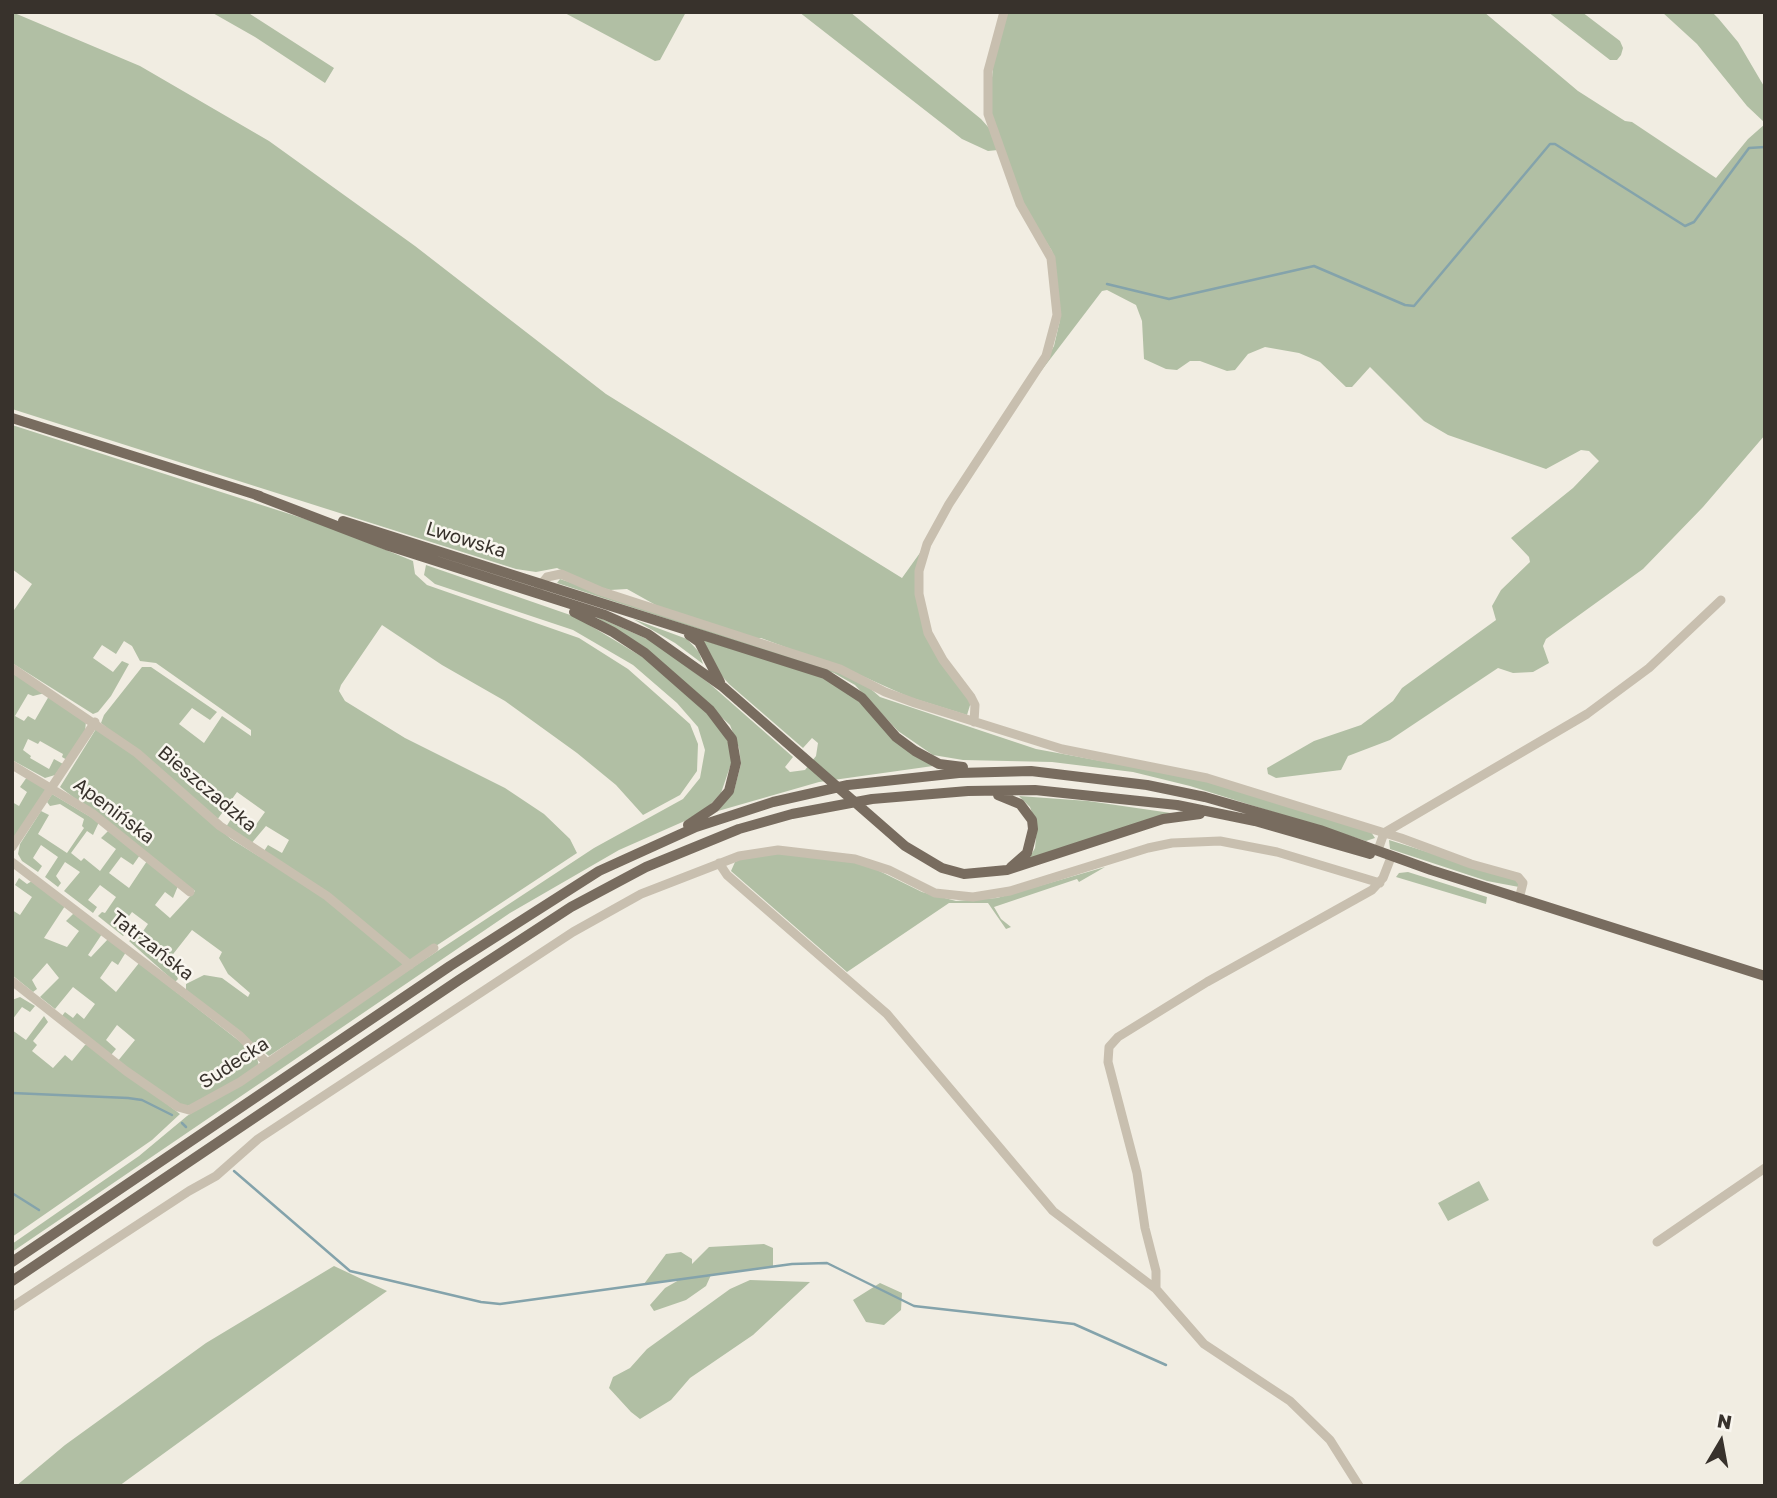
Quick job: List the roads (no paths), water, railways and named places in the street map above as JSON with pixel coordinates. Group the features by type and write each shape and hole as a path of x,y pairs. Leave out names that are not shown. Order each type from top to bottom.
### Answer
{"main road":[{"name":"Lwowska","path":"12,418 542,582 664,623"},
{"name":"Lwowska","path":"256,495 389,545 536,595"},
{"path":"536,595 605,615 648,634 723,687 890,834 919,857 942,868 977,874 1007,870 1163,819 1222,814"},
{"path":"12,1262 526,917 599,871 663,840 715,807 729,791 736,763 732,739 710,710 645,653 613,632 536,595"},
{"path":"664,623 699,642 723,687"},
{"path":"664,623 836,679 862,698 896,737 939,764 993,771 1064,774 1147,785 1246,808 1519,899 1765,976"},
{"path":"663,840 773,802 848,785 925,775 993,771"},
{"path":"968,791 1012,799 1027,810 1033,829 1030,846 1027,853 1007,870"},
{"path":"12,1281 469,972 571,907 636,872 708,840 792,814 872,799 968,791 1093,794 1222,814 1431,870"}],"street":[{"path":"974,722 975,705 971,697 943,660 928,633 919,594 919,571 927,544 949,504 1046,356 1057,314 1051,258 1020,204 988,114 988,71 1004,12"},
{"path":"536,595 542,582 552,574 561,574 600,591 840,668 885,692 974,722 1078,753 1207,778 1518,877 1523,883 1519,899"},
{"path":"1378,850 1384,834 1587,715 1649,668 1721,600"},
{"name":"Bieszczadzka","path":"12,668 96,722 163,775 220,826 327,896 410,965"},
{"path":"12,847 96,722"},
{"name":"Apenińska","path":"12,765 53,788 116,830 191,892"},
{"path":"12,1307 216,1176 258,1139 376,1064 573,932 641,894 719,863 758,851 798,851 855,859 889,870 935,893 973,897 1021,888 1148,848 1172,843 1220,841 1268,849 1380,883"},
{"path":"1156,1289 1156,1271 1145,1228 1137,1173 1108,1062 1109,1047 1118,1037 1206,982 1380,883 1390,860"},
{"name":"Tatrzańska","path":"12,862 239,1035 267,1063"},
{"path":"719,863 727,875 887,1014 1053,1211 1156,1289 1205,1344 1290,1401 1330,1440 1359,1486"},
{"name":"Sudecka","path":"13,996 16,984 96,1048 184,1109 208,1102 434,948"},
{"path":"1657,1242 1765,1168"}],"waterway":[{"path":"1107,284 1169,299 1314,266 1405,305 1414,306 1550,144 1555,144 1685,226 1694,222 1749,148 1765,147"},
{"path":"12,1093 128,1098 142,1100 172,1115"},
{"path":"182,1123 186,1127"},
{"path":"234,1171 350,1271 481,1302 500,1304 792,1264 827,1263 914,1306 1074,1324 1166,1365"},
{"path":"12,1193 39,1210"}]}
